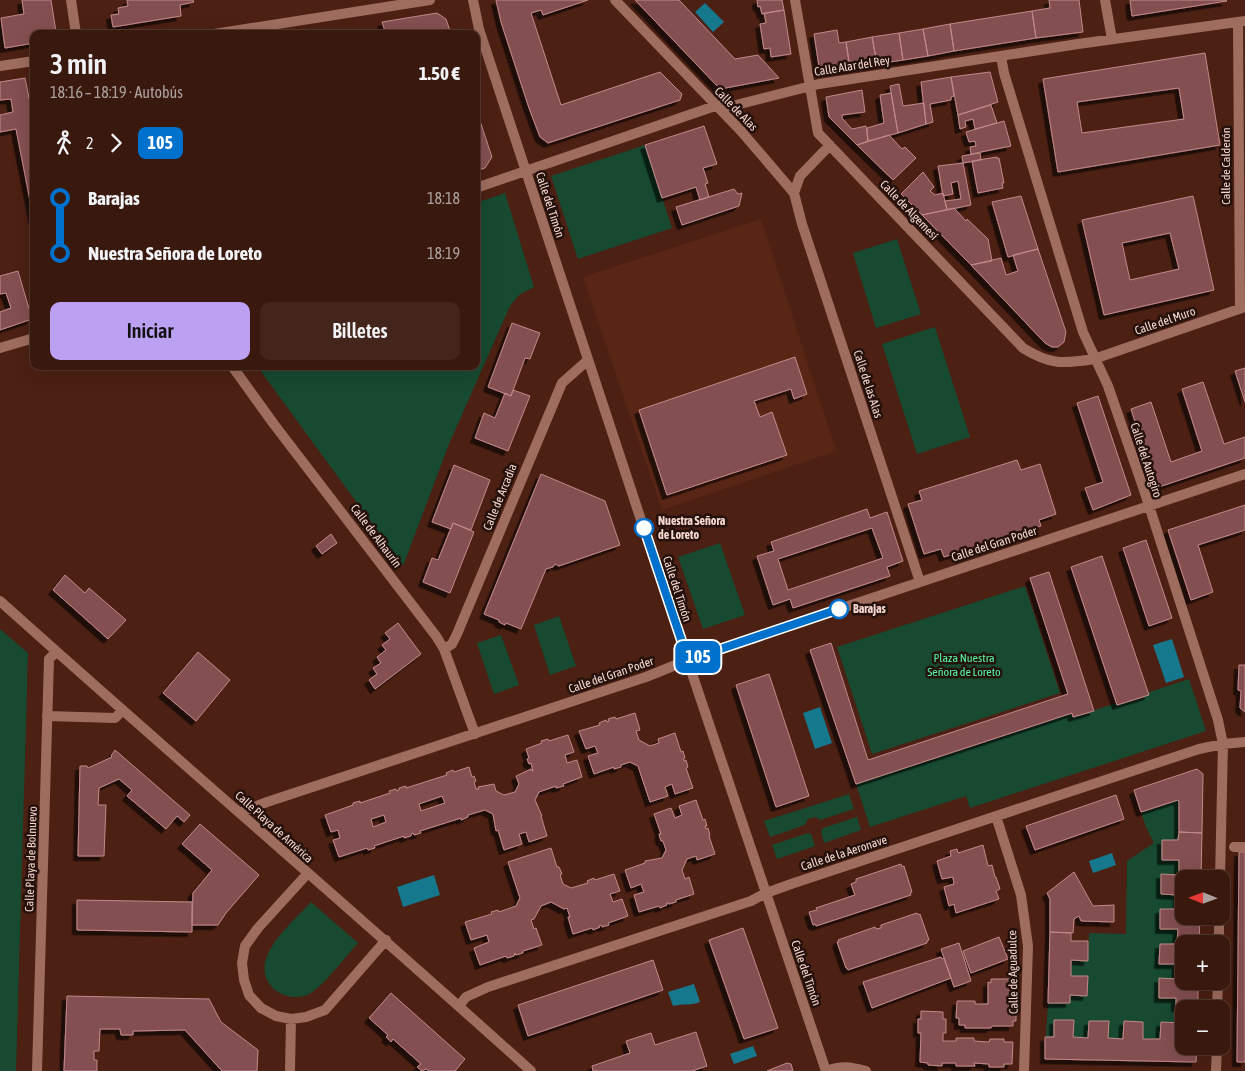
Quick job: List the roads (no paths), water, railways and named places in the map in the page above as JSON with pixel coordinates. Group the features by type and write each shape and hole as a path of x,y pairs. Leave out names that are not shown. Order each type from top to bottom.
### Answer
{"street":[{"path":"71,0 75,30"},
{"path":"239,30 430,0"},
{"name":"Calle del Timón","path":"473,0 479,30"},
{"name":"Calle de Alas","path":"615,0 741,131 794,193"},
{"name":"Calle de Algemesí","path":"795,0 818,133 1023,348 1049,362 1060,363 1094,359"},
{"path":"1105,0 1112,39"},
{"name":"Calle Alar del Rey","path":"480,187 715,106 732,106 809,86 1112,39 1242,22"},
{"name":"Calle de Calderón","path":"1242,22 1242,308"},
{"name":"Calle del Timón","path":"480,32 826,1071"},
{"name":"Calle del Autogiro","path":"1001,56 1004,72 1080,323 1094,359 1108,386 1218,720 1223,744 1220,870"},
{"path":"0,66 30,62"},
{"path":"794,193 800,176 830,145"},
{"name":"Calle de las Alas","path":"794,193 802,224 920,582"},
{"name":"Calle del Muro","path":"1094,359 1242,308"},
{"path":"0,348 30,339"},
{"name":"Calle de Arcadia","path":"444,649 452,644 457,634 562,382 588,360"},
{"name":"Calle de Alhaurín","path":"235,370 273,423 436,636 444,649 475,734"},
{"name":"Calle del Gran Poder","path":"240,812 1245,474"},
{"name":"Calle Playa de América","path":"0,601 308,874 386,940 531,1071"},
{"name":"Calle Playa de Bolnuevo","path":"37,1071 49,658 56,652"},
{"path":"47,716 115,718 123,710"},
{"name":"Calle de la Aeronave","path":"458,1006 466,997 488,988 751,901 766,892 1199,749 1245,742"},
{"name":"Calle de Aguadulce","path":"996,816 1021,894 1028,946 1024,1071"},
{"path":"1234,847 1245,848"},
{"path":"308,874 258,928 245,946 242,963 244,980 249,995 261,1008 276,1016 291,1019 306,1018 325,1010 386,940"},
{"path":"290,1071 291,1019"},
{"path":"1216,1055 1216,1071"},
{"path":"826,1071 836,1067 847,1066 866,1071"}],"water":[{"path":"705,3 724,22 713,32 695,12"},
{"path":"1172,639 1184,677 1166,683 1153,645"},
{"path":"820,707 832,743 815,749 803,713"},
{"path":"1112,853 1116,865 1093,873 1089,861"},
{"path":"434,875 440,895 403,907 397,887"},
{"path":"694,984 700,1002 673,1006 668,992"},
{"path":"753,1046 757,1056 734,1064 730,1054"}],"place":[{"name":"Nuestra Señora de Loreto","path":"644,528"},
{"name":"Barajas","path":"839,609"}],"park label":[{"name":"Plaza Nuestra Señora de Loreto","path":"964,665"}]}
